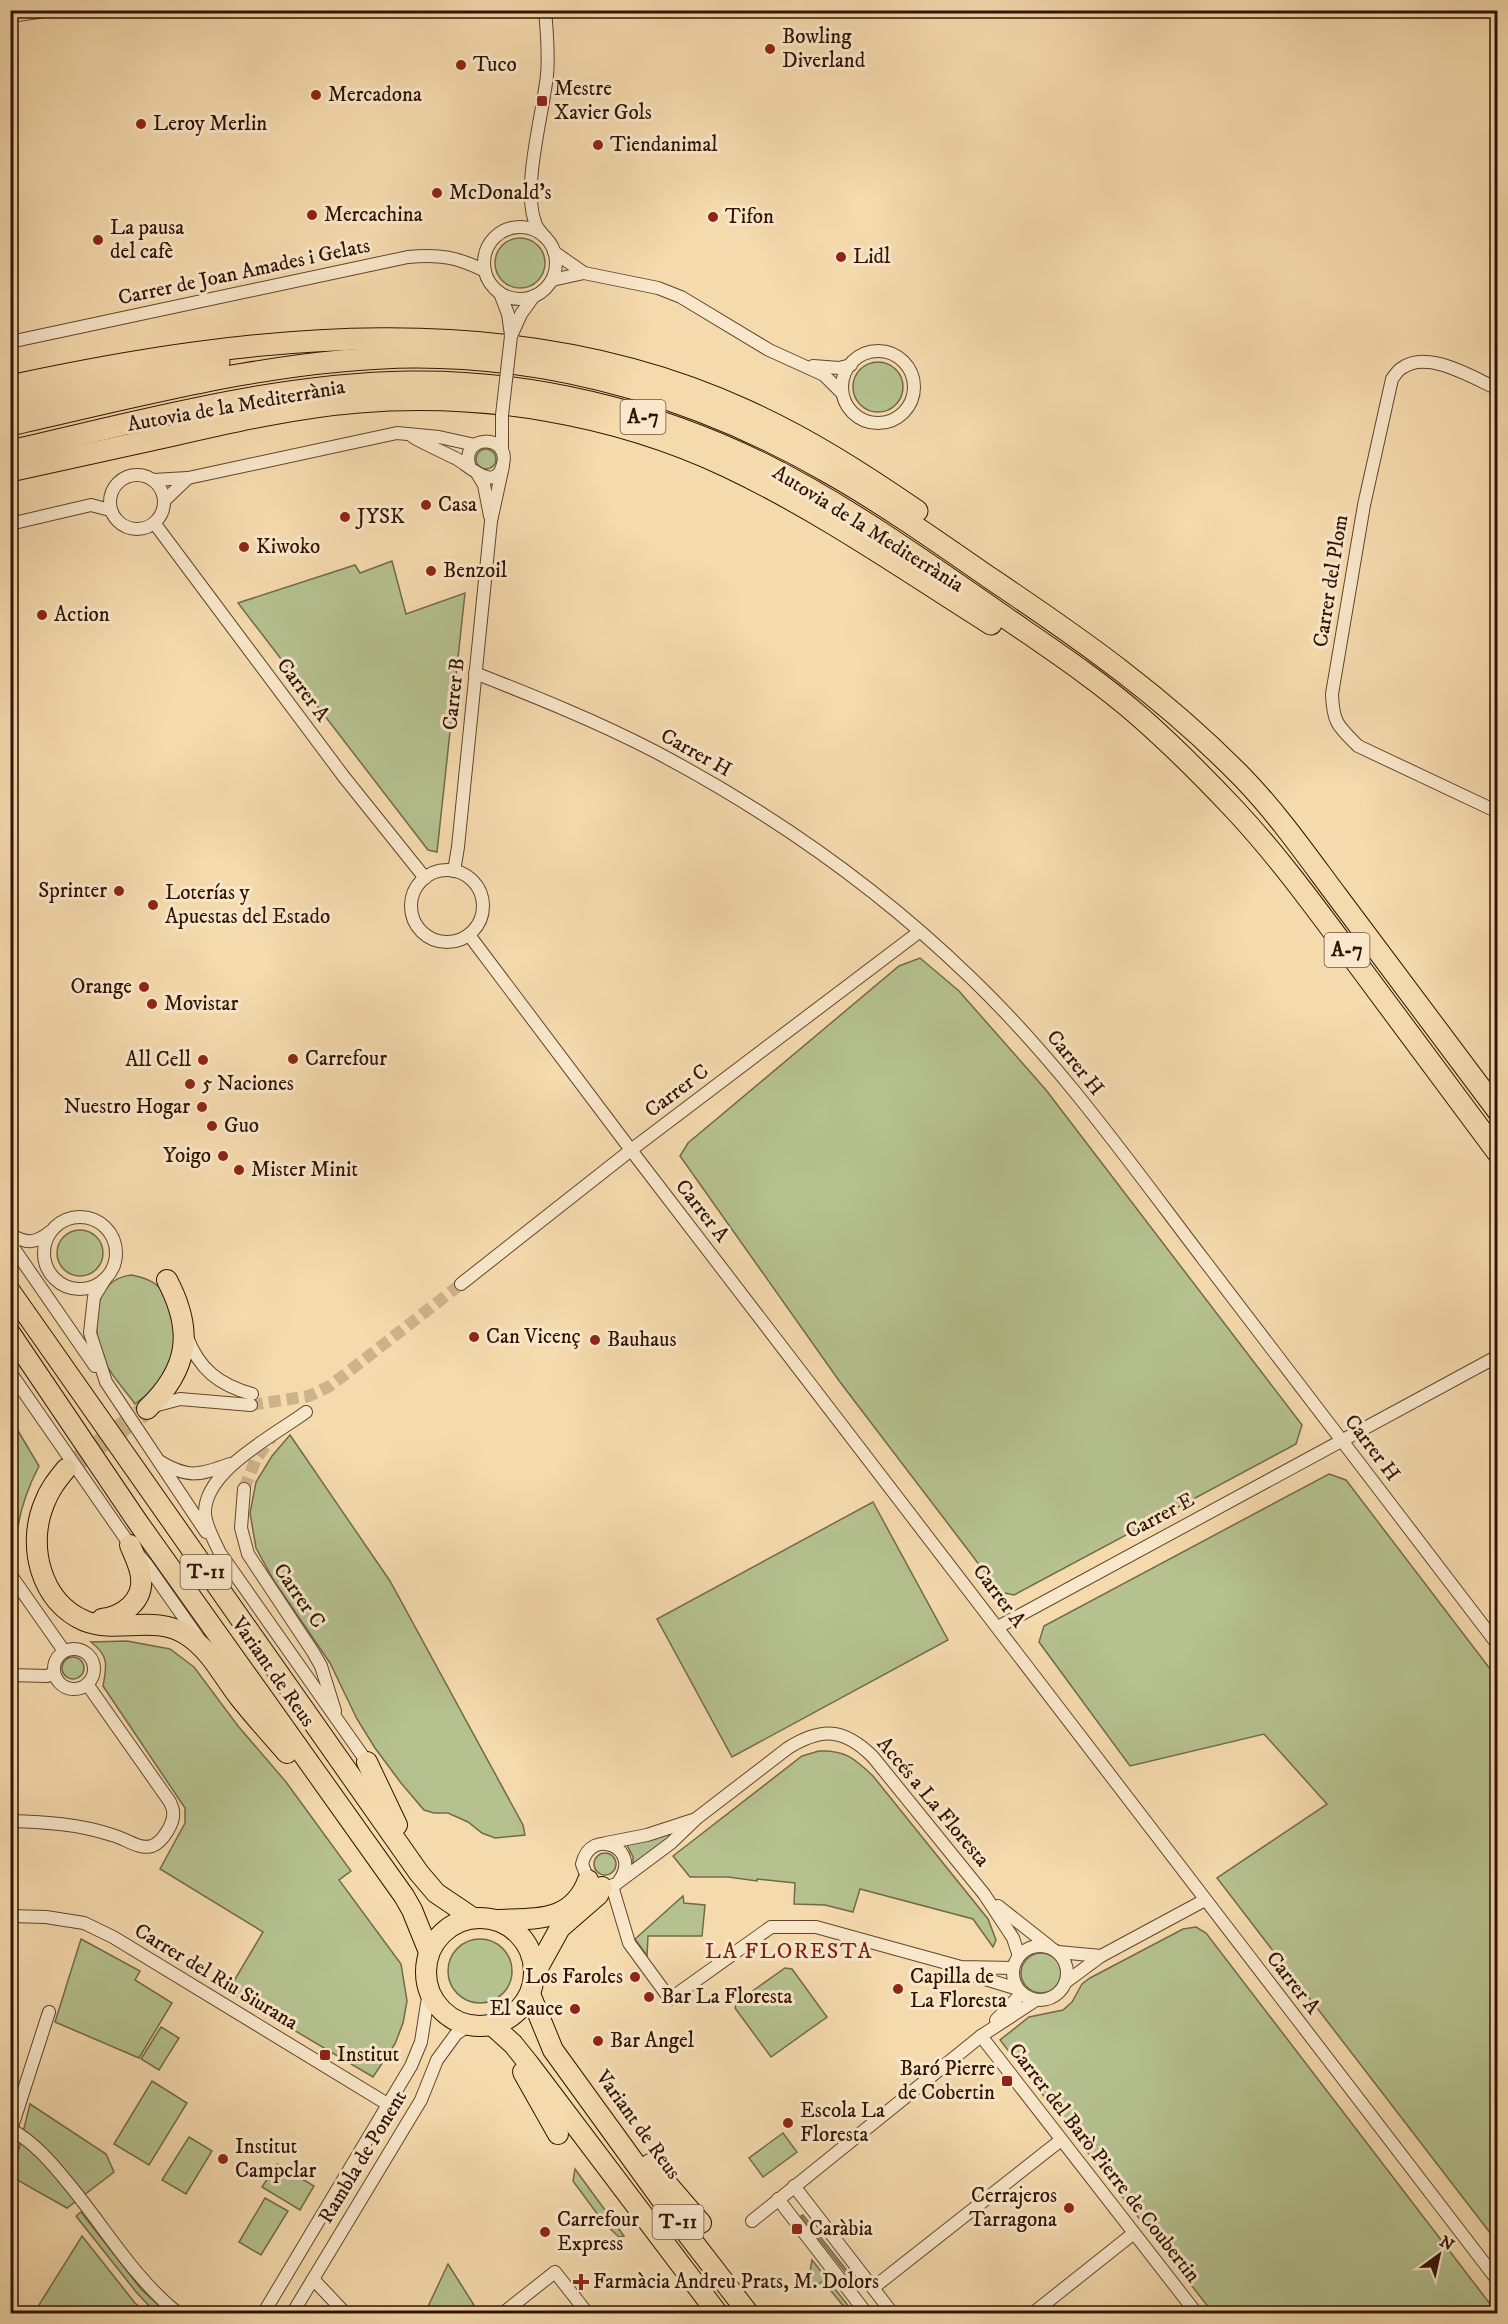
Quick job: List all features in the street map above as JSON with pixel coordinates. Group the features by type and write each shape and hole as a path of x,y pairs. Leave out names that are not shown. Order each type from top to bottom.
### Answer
{"highway":[{"path":"10,386 192,352 285,342 408,339 479,343 568,355 656,377 743,409 834,456 926,517 1093,636 1131,667 1142,685"},
{"path":"10,406 210,363 347,340"},
{"name":"Autovia de la Mediterrània","path":"10,425 214,380 280,368 417,357 483,360 565,372 614,383 681,404 728,422 788,450 833,475 978,570 1142,685 1190,725 1261,799 1350,913 1497,1111"},
{"name":"Autovia de la Mediterrània","path":"10,451 202,407 307,389 411,382 486,386 541,393 620,410 669,424 765,465 879,532 1096,682 1137,714 1183,757 1237,812 1292,877 1497,1153"},
{"path":"10,471 200,429 287,412 358,402 458,401 557,413 598,422 670,444 749,478 822,517 1021,643 1091,692 1155,744 1183,757"},
{"path":"10,485 116,456 200,429"},
{"path":"147,1409 165,1390 181,1359 185,1332 184,1320 167,1280"},
{"name":"Variant de Reus","path":"10,1291 407,1848"},
{"name":"Variant de Reus","path":"10,1333 137,1521 404,1896 429,1952 426,1969 429,1991"},
{"path":"66,1469 50,1490 43,1505 37,1529 37,1553 41,1573 52,1594 65,1608 85,1621 108,1626 149,1623 163,1626 183,1632 206,1650"},
{"path":"85,1621 118,1616 132,1606 140,1593 142,1579 130,1545"},
{"name":"T-11","path":"206,1650 240,1698 310,1780 340,1821 357,1833"},
{"path":"367,1762 407,1848"},
{"name":"T-11","path":"407,1848 436,1893 473,1918"},
{"path":"497,1920 553,1916 575,1904 582,1894 605,1883"},
{"path":"429,1991 445,2013 469,2025 492,2025 514,2014 560,1928 598,1895 605,1883"},
{"name":"T-11","path":"429,1952 439,1935 446,1929 473,1918 497,1920 507,1924 522,1937 532,1955 532,1984"},
{"name":"Variant de Reus","path":"532,1984 553,2050 674,2217 749,2313"},
{"name":"T-11","path":"492,2025 513,2044 529,2064 718,2313"},
{"path":"529,2064 522,2070 558,2134"},
{"path":"610,2126 623,2130 701,2223"}],"street":[{"path":"10,16 52,10"},
{"path":"545,10 547,75 532,175 531,206 535,224 545,237 554,252 556,264 552,280 543,291 534,296 519,299 500,293 494,288 485,271 486,251 493,239 509,228 524,227 533,229 545,237"},
{"path":"554,252 584,273 658,288 681,297 707,310 753,341 824,375 842,393"},
{"name":"Carrer de Joan Amades i Gelats","path":"10,342 408,257 442,255 485,271"},
{"path":"552,280 584,273"},
{"path":"500,293 508,314 512,336"},
{"path":"408,435 456,458 474,472 493,476 503,466 502,416 512,336 521,314 534,296"},
{"path":"877,351 896,356 912,374 914,386 907,409 898,417 887,422 875,423 853,414 842,393 843,381 851,365 865,354 877,351"},
{"name":"Carrer del Plom","path":"1497,389 1446,365 1420,362 1402,367 1392,379 1364,505 1332,694 1333,716 1340,728 1358,746 1497,812"},
{"path":"803,365 826,368 851,365"},
{"path":"474,472 468,459 469,453 490,436 502,416"},
{"path":"153,480 188,478 397,433 494,443 502,450"},
{"name":"Carrer B","path":"454,871 491,521 503,466"},
{"name":"Carrer B","path":"474,472 484,485 491,521"},
{"path":"144,476 153,480 161,489 165,500 164,509 154,524 142,529 129,529 117,521 110,510 112,491 125,477 144,476"},
{"path":"165,500 188,478"},
{"path":"10,524 91,505 110,510"},
{"name":"Carrer A","path":"154,524 344,777 425,878"},
{"name":"Carrer H","path":"475,673 562,708 654,751 773,820 867,888 969,976 1034,1042 1103,1128 1497,1645"},
{"path":"443,870 454,871 472,881 481,895 481,917 469,935 454,941 443,942 431,939 420,930 412,915 411,905 416,888 425,878 443,870"},
{"name":"Carrer C","path":"461,1284 631,1150 919,932"},
{"name":"Carrer A","path":"469,935 1205,1900 1495,2273"},
{"path":"10,1234 29,1243 41,1240 59,1224 81,1217 103,1225 109,1233 116,1251 111,1271 94,1297 90,1320 93,1345 106,1382"},
{"path":"51,1232 44,1254 46,1266 52,1276 72,1288 84,1289 105,1279"},
{"path":"10,1243 220,1553 367,1762"},
{"path":"185,1332 197,1359 212,1376"},
{"name":"Carrer E","path":"998,1627 1497,1356"},
{"path":"147,1409 180,1399 252,1399 212,1376 186,1367 176,1370"},
{"path":"10,1372 206,1650"},
{"path":"220,1553 205,1518 211,1489 234,1463 306,1412"},
{"path":"157,1460 172,1469 191,1475 206,1473 234,1463"},
{"name":"Carrer C","path":"244,1489 241,1528 248,1554 321,1666 339,1723"},
{"path":"10,1574 64,1651"},
{"path":"76,1649 88,1654 93,1665 93,1672 87,1684 68,1688 57,1680 54,1673 56,1660 64,1651 76,1649"},
{"path":"10,1675 47,1676 54,1673"},
{"path":"10,1821 60,1823 90,1828 139,1845 151,1846 160,1841 167,1831 174,1811 170,1802 87,1684"},
{"name":"Accés a La Floresta","path":"697,1818 646,1836 592,1847 584,1857 582,1869 605,1883 671,1843 697,1818 804,1738 822,1733 842,1735 859,1743 873,1757 984,1894 1013,1938 1019,1956"},
{"path":"605,1843 618,1849 626,1861 626,1869 605,1883 622,1920 629,1942 670,1999 771,1927 816,1928 962,1967 1013,1968"},
{"name":"Accés a La Floresta","path":"984,1894 1054,1950"},
{"path":"962,1967 975,1976 1020,1991 1036,2000 1043,2000 1057,1994 1066,1982 1101,1956 1205,1900"},
{"name":"Carrer del Riu Siurana","path":"10,1916 46,1917 84,1923 113,1937 389,2106"},
{"path":"1020,1991 1015,1982 1013,1968 1024,1951 1037,1946 1101,1956"},
{"path":"1054,1950 1067,1965 1066,1982"},
{"name":"Rambla de Ponent","path":"263,2313 411,2066 421,2042 429,1991"},
{"path":"981,2036 1020,1991"},
{"path":"752,2221 981,2036 1036,2000"},
{"path":"49,2012 11,2130 40,2151 88,2207 147,2284 179,2313"},
{"name":"Rambla de Ponent","path":"292,2313 421,2100 437,2060 456,2034 469,2025"},
{"name":"Carrer del Barò Pierre de Coubertin","path":"981,2036 1197,2313"},
{"path":"873,2288 1061,2140"},
{"path":"794,2186 893,2313"},
{"path":"778,2199 867,2313"},
{"path":"1032,2313 1134,2233"},
{"path":"502,2313 555,2272 588,2313"},
{"path":"313,2279 346,2313"}],"green space":[{"path":"515,238 525,238 538,245 545,258 545,268 538,281 525,288 515,288 506,284 499,277 495,268 495,258 499,249 506,242"},
{"path":"873,362 883,362 896,369 903,382 903,392 896,405 883,412 873,412 864,408 857,401 853,392 853,382 857,373 864,366"},
{"path":"486,449 493,452 496,459 493,466 486,469 479,466 476,459 479,452"},
{"path":"392,561 406,614 465,593 437,852 428,850 238,603 355,565 360,573"},
{"path":"920,958 959,991 1046,1090 1302,1425 1296,1444 1014,1595 1000,1592 840,1382 680,1156 688,1143 899,966"},
{"path":"80,1230 96,1237 103,1253 96,1269 80,1276 64,1269 57,1253 64,1237"},
{"path":"132,1275 151,1281 163,1291 173,1313 174,1326 172,1351 164,1374 158,1383 135,1404 105,1362 97,1337 96,1323 101,1297 108,1286 118,1279"},
{"path":"11,1419 39,1466 24,1503 16,1542 10,1534"},
{"path":"290,1435 390,1581 523,1825 525,1835 495,1838 448,1813 424,1810 375,1748 357,1719 330,1663 274,1581 256,1548 250,1513 256,1482 272,1456"},
{"path":"1329,1474 1346,1480 1497,1678 1497,2238 1494,2238 1217,1878 1327,1804 1264,1734 1130,1766 1039,1642 1044,1626"},
{"path":"873,1502 948,1640 732,1757 657,1619"},
{"path":"127,1641 170,1649 194,1667 238,1726 286,1782 351,1871 339,1880 401,1964 407,2001 403,2023 395,2044 373,2077 228,1991 263,1932 160,1869 185,1823 185,1808 103,1686 104,1657 91,1642"},
{"path":"69,1657 77,1657 84,1664 84,1672 77,1679 69,1679 62,1672 62,1664"},
{"path":"819,1751 836,1752 849,1756 873,1776 988,1919 996,1940 993,1947 973,1919 860,1889 853,1912 825,1905 794,1904 795,1883 728,1877 690,1877 673,1856 802,1756"},
{"path":"671,1835 670,1837 633,1865 633,1857 626,1843"},
{"path":"605,1853 613,1856 616,1864 613,1872 605,1875 597,1872 594,1864 597,1856"},
{"path":"683,1896 684,1903 705,1905 702,1936 648,1936 647,1956 635,1939"},
{"path":"1196,1927 1206,1933 1497,2313 1213,2313 1000,2040 1029,2017 1063,2010 1072,2002 1082,1984 1090,1978 1183,1929"},
{"path":"81,1939 140,1971 135,1980 172,2003 139,2058 55,2022"},
{"path":"474,1939 486,1939 503,1948 510,1959 512,1971 510,1983 503,1994 486,2003 474,2003 462,1998 453,1989 448,1977 448,1965 453,1953 462,1944"},
{"path":"1041,1953 1055,1959 1061,1973 1055,1987 1041,1993 1027,1987 1021,1973 1027,1959"},
{"path":"785,1968 792,1969 827,2017 771,2057 735,2008 737,2002"},
{"path":"161,2027 179,2038 159,2070 141,2059"},
{"path":"152,2081 187,2103 149,2165 114,2144"},
{"path":"30,2104 106,2154 114,2172 67,2208 12,2177"},
{"path":"783,2133 797,2152 763,2177 749,2158"},
{"path":"189,2137 212,2151 186,2194 162,2180"},
{"path":"277,2164 314,2186 300,2210 262,2187"},
{"path":"575,2169 624,2236 619,2237 604,2223 573,2181"},
{"path":"265,2198 288,2211 261,2255 239,2242"},
{"path":"81,2212 141,2289 167,2313 156,2313 137,2293 76,2216"},
{"path":"803,2215 856,2282 854,2283 801,2216"},
{"path":"82,2236 135,2303 146,2313 34,2313"},
{"path":"812,2260 854,2313 849,2313 823,2281 815,2287 810,2277"},
{"path":"448,2264 474,2305 464,2313 425,2313"}],"tunnel":[{"path":"251,1405 309,1396 330,1386 461,1284"},
{"path":"66,1469 147,1409"},
{"path":"244,1489 256,1459 271,1438"}],"place":[{"name":"Bowling Diverland","path":"770,49"},
{"name":"Tuco","path":"461,65"},
{"name":"Mercadona","path":"316,95"},
{"name":"Mestre Xavier Gols","path":"542,101"},
{"name":"Leroy Merlin","path":"141,124"},
{"name":"Tiendanimal","path":"598,145"},
{"name":"McDonald's","path":"437,193"},
{"name":"Mercachina","path":"312,215"},
{"name":"Tifon","path":"713,217"},
{"name":"La pausa del cafè","path":"98,240"},
{"name":"Lidl","path":"841,257"},
{"name":"Casa","path":"426,505"},
{"name":"JYSK","path":"345,517"},
{"name":"Kiwoko","path":"244,547"},
{"name":"Benzoil","path":"431,571"},
{"name":"Action","path":"42,615"},
{"name":"Sprinter","path":"119,891"},
{"name":"Loterías y Apuestas del Estado","path":"153,905"},
{"name":"Orange","path":"144,987"},
{"name":"Movistar","path":"152,1004"},
{"name":"Carrefour","path":"293,1059"},
{"name":"All Cell","path":"203,1060"},
{"name":"5 Naciones","path":"190,1084"},
{"name":"Nuestro Hogar","path":"202,1107"},
{"name":"Guo","path":"212,1126"},
{"name":"Yoigo","path":"223,1156"},
{"name":"Mister Minit","path":"239,1170"},
{"name":"Can Vicenç","path":"474,1337"},
{"name":"Bauhaus","path":"595,1340"},
{"name":"Los Faroles","path":"635,1977"},
{"name":"Capilla de La Floresta","path":"898,1989"},
{"name":"Bar La Floresta","path":"649,1997"},
{"name":"El Sauce","path":"575,2009"},
{"name":"Bar Angel","path":"598,2041"},
{"name":"Institut","path":"325,2055"},
{"name":"Baró Pierre de Cobertin","path":"1007,2081"},
{"name":"Escola La Floresta","path":"788,2123"},
{"name":"Institut Campclar","path":"223,2159"},
{"name":"Cerrajeros Tarragona","path":"1069,2208"},
{"name":"Caràbia","path":"797,2229"},
{"name":"Carrefour Express","path":"545,2232"},
{"name":"Farmàcia Andreu Prats, M. Dolors","path":"581,2282"}],"district":[{"name":"LA FLORESTA","path":"789,1951"}]}
